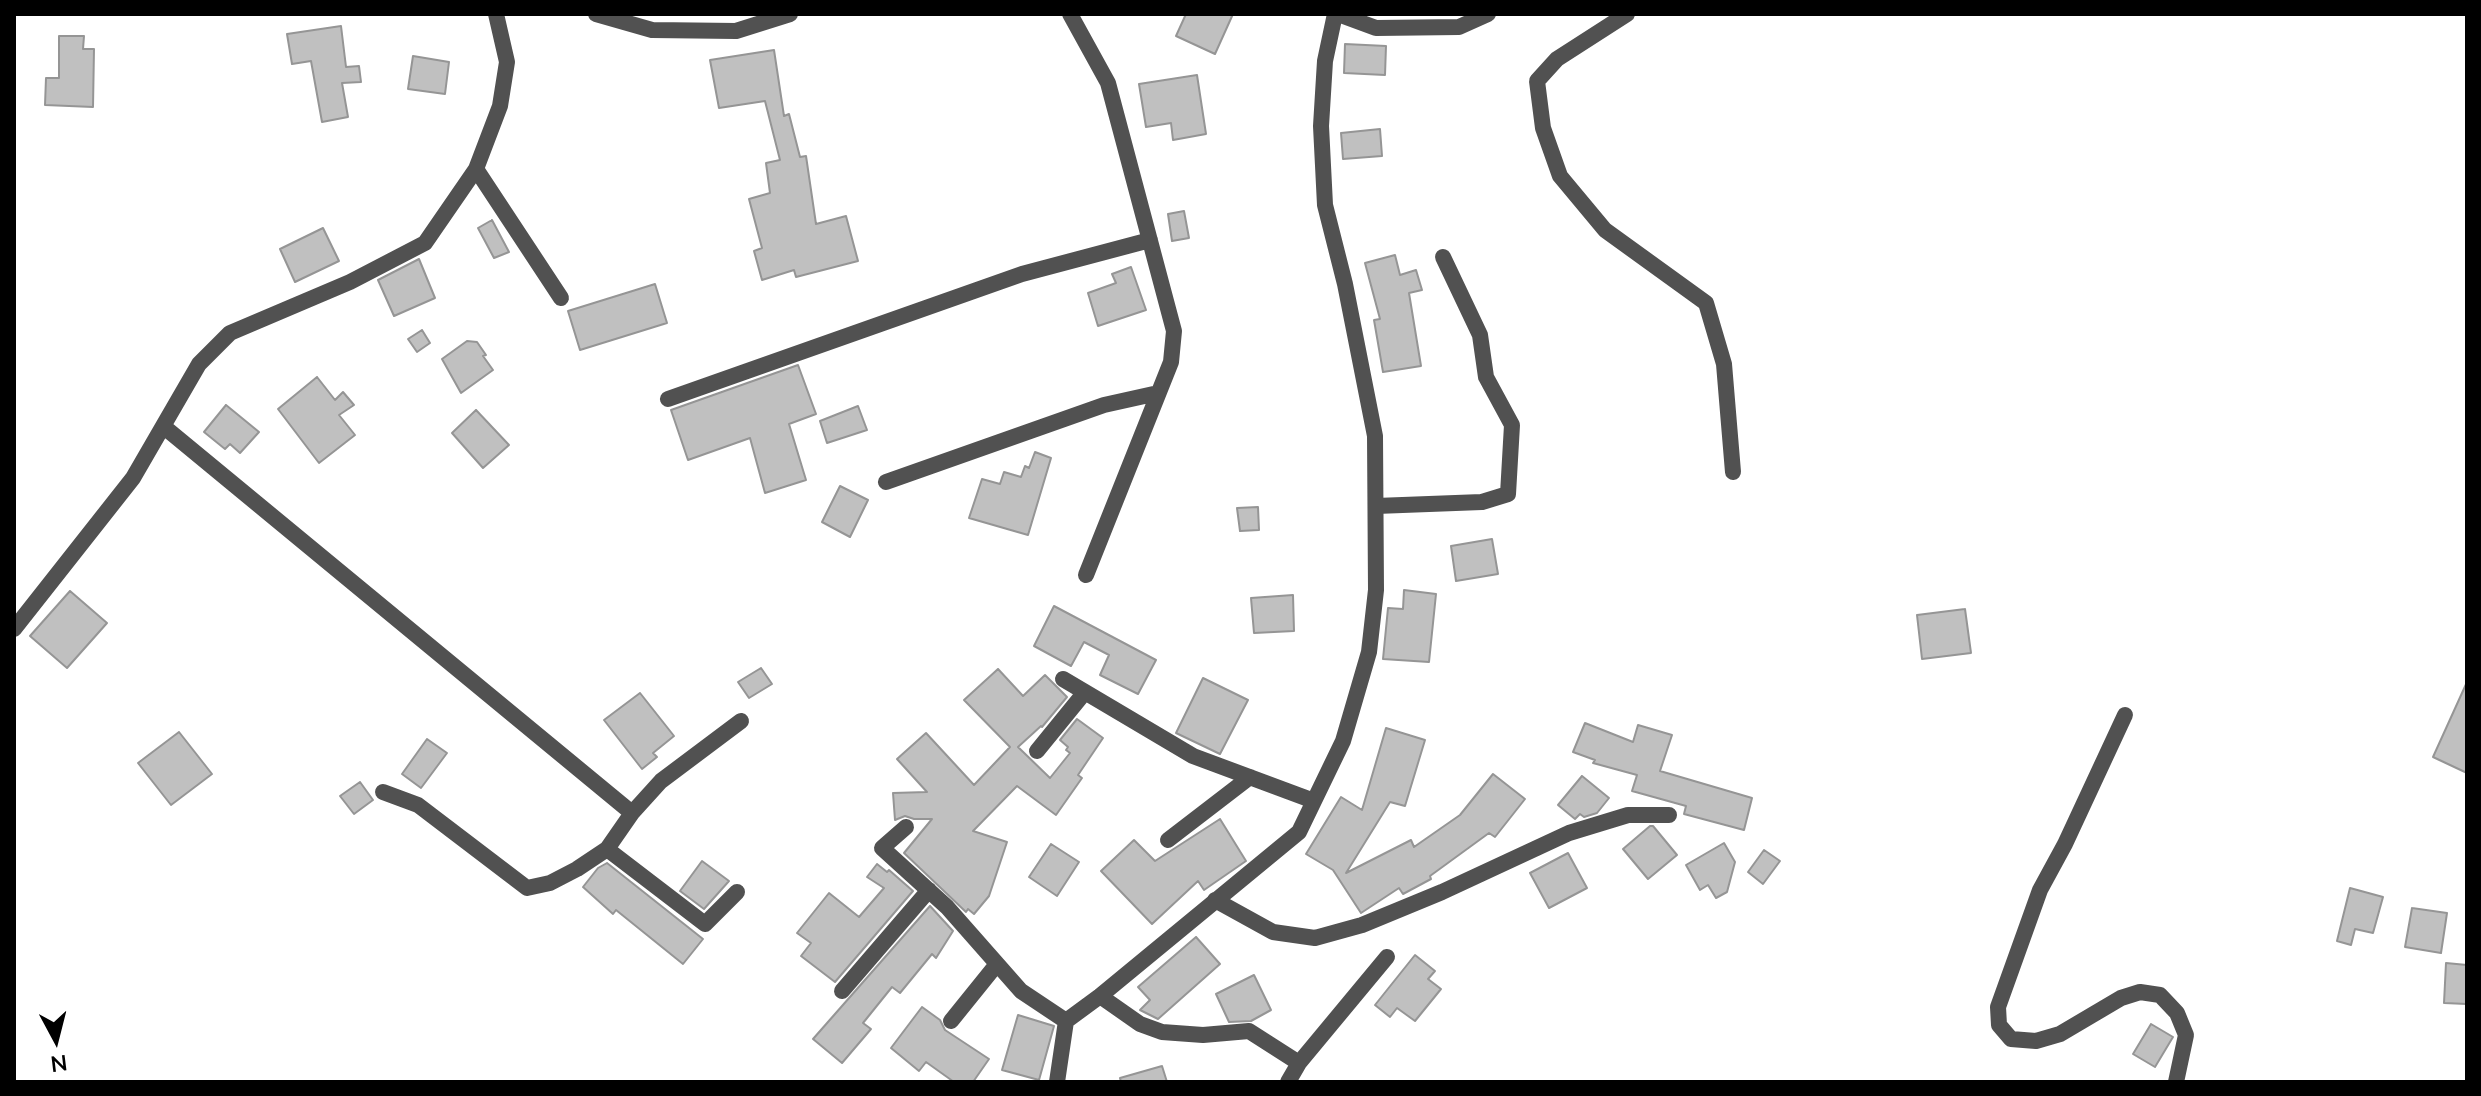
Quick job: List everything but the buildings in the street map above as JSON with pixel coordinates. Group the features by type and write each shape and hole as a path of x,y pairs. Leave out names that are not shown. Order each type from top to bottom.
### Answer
{"street":[{"path":"14,629 133,478 199,364 230,333 350,282 425,243 476,169 500,106 507,62 496,14"},
{"path":"596,14 736,31 790,14"},
{"path":"1070,14 1108,83 1174,331 1171,362 1086,575"},
{"path":"1057,1082 1066,1021 1299,832 1343,741 1369,652 1376,590 1375,436 1345,284 1325,205 1321,126 1325,61 1337,14 1376,28 1459,27 1488,14"},
{"path":"1627,14 1557,59 1537,81 1543,128 1560,176 1605,230 1706,303 1724,364 1733,472"},
{"path":"476,169 561,298"},
{"path":"668,399 1022,274 1150,240"},
{"path":"1376,506 1482,502 1508,494 1512,425 1486,377 1480,335 1443,257"},
{"path":"886,482 1104,405 1158,393"},
{"path":"163,426 632,813"},
{"path":"1063,679 1193,756 1314,801"},
{"path":"1037,751 1085,692"},
{"path":"2125,715 2040,890 1998,1007 1999,1025 2011,1039 2036,1041 2060,1034 2121,998 2140,992 2160,995 2177,1013 2186,1035 2176,1082"},
{"path":"383,792 418,805 527,888 550,883 607,849 632,813 661,781 741,721"},
{"path":"1168,840 1250,777"},
{"path":"1215,900 1273,932 1315,938 1362,925 1429,898 1569,833 1628,815 1669,815"},
{"path":"906,827 882,848 947,907 1021,991 1066,1021"},
{"path":"607,849 705,924 737,892"},
{"path":"842,991 929,890"},
{"path":"1288,1082 1299,1063 1387,957"},
{"path":"951,1021 997,964"},
{"path":"1100,996 1140,1024 1162,1032 1203,1035 1249,1031 1299,1063"}]}
